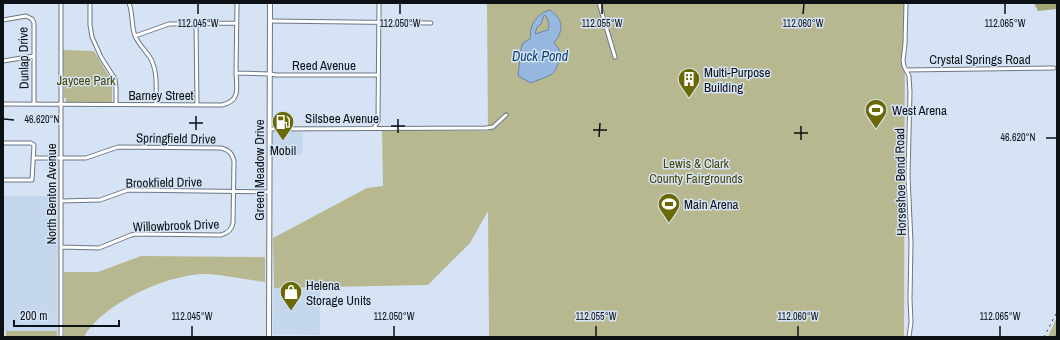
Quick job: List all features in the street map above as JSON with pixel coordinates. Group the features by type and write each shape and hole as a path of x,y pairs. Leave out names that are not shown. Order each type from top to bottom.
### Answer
{"main road":[{"name":"Green Meadow Drive","path":"269,337 270,3"}],"street":[{"name":"North Benton Avenue","path":"61,3 61,337"},
{"path":"90,3 90,25 92,37 101,57 115,79 116,104"},
{"path":"129,3 131,7 132,26 135,36 154,65 156,105"},
{"name":"Barney Street","path":"3,104 222,105 229,103 234,99 236,94 237,3"},
{"path":"373,128 377,125 378,121 379,3"},
{"path":"599,3 615,57"},
{"name":"Horseshoe Bend Road","path":"906,3 903,61 909,76 910,92 908,176 911,242 911,322 909,337"},
{"name":"Dunlap Drive","path":"3,20 26,16 32,19 34,23 34,104"},
{"path":"270,21 431,23"},
{"path":"196,23 197,105"},
{"path":"135,36 168,24 237,23"},
{"path":"3,61 34,56"},
{"name":"Crystal Springs Road","path":"906,70 1054,68"},
{"path":"236,74 270,74"},
{"name":"Reed Avenue","path":"270,74 378,76"},
{"name":"Silsbee Avenue","path":"269,129 486,128 493,127 506,115"},
{"path":"3,143 33,144 33,179 3,180"},
{"name":"Springfield Drive","path":"33,158 92,157 112,148 118,147 221,148 227,150 233,155 234,191"},
{"name":"Brookfield Drive","path":"61,201 100,200 128,190 269,192"},
{"name":"Willowbrook Drive","path":"61,247 99,248 136,234 226,234 230,231 233,223 234,191"}],"shaded area":[{"path":"276,131 303,132 302,155 273,155 273,135"},
{"path":"3,196 54,196 53,204 58,209 57,331 3,331"},
{"path":"320,287 320,335 273,334 274,288"}],"green space":[{"name":"Lewis & Clark County Fairgrounds","path":"487,3 905,3 904,337 489,337 488,211 470,243 428,285 274,288 273,238 367,188 383,186 382,130 488,131"},
{"path":"1034,3 1057,3 1057,9 1038,11"},
{"name":"Jaycee Park","path":"63,50 94,51 112,81 112,102 66,102 66,98 64,98"},
{"path":"141,256 265,257 265,282 208,274 191,275 174,279 156,285 121,302 93,325 84,337 64,337 64,272 98,272"},
{"path":"1057,317 1057,337 1048,337"},
{"path":"6,331 57,331 57,337 6,337"}],"water":[{"name":"Duck Pond","path":"550,10 555,14 561,25 560,34 554,43 560,52 559,60 557,67 551,75 531,83 518,76 521,48 523,43 530,39 531,29 536,20","holes":["544,15 549,23 548,30 535,34"]}],"waterway":[{"path":"1055,337 1057,333"}],"railway":[{"path":"1044,337 1057,312"}],"place":[{"name":"Multi-Purpose Building","path":"689,98"},
{"name":"West Arena","path":"876,130"},
{"name":"Mobil","path":"283,142"},
{"name":"Main Arena","path":"669,224"},
{"name":"Helena Storage Units","path":"291,312"}]}
